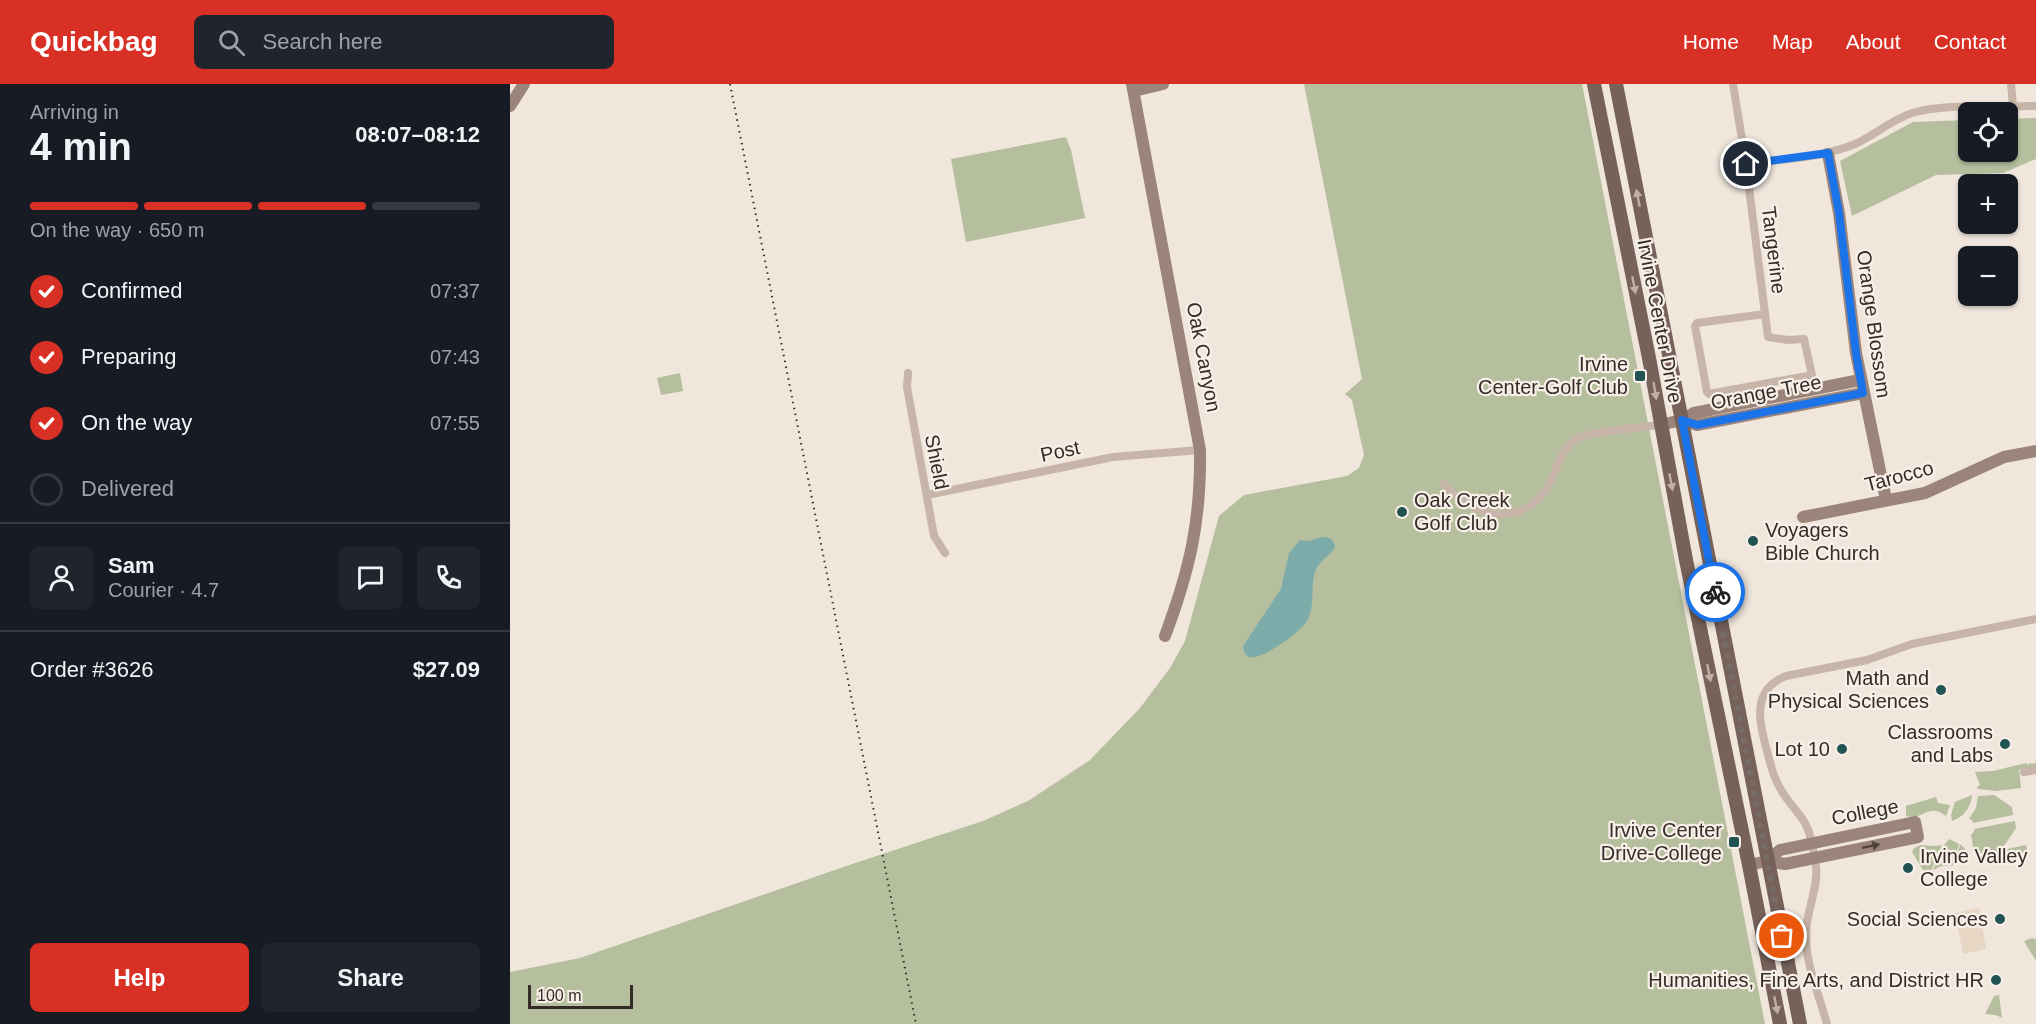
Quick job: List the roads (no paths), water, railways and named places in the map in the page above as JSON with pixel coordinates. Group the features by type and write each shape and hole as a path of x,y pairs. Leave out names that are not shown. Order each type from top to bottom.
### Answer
{"main road":[{"name":"Irvine Center Drive","path":"1594,84 1780,1024"},
{"name":"Irvine Center Drive","path":"1616,84 1800,1024"}],"street":[{"path":"512,103 518,84"},
{"path":"512,103 524,84"},
{"path":"1133,88 1163,84"},
{"name":"Tangerine","path":"1733,84 1746,164 1766,314 1768,337 1788,340 1804,339 1812,375 1709,394 1695,326 1697,323 1766,314"},
{"path":"2012,84 2013,102"},
{"name":"Oak Canyon","path":"1133,88 1200,450 1201,490 1197,525 1184,581 1165,636"},
{"path":"2018,106 2036,106"},
{"path":"1746,164 1828,153 1857,143 1885,125 1913,113 1958,108"},
{"name":"Orange Blossom","path":"1828,153 1839,213 1861,387 1886,500"},
{"name":"Shield","path":"908,373 907,387 934,536 945,553"},
{"name":"Orange Tree","path":"1660,425 1682,420 1697,425 1861,387"},
{"path":"1444,484 1454,496 1470,506 1497,515 1516,512 1534,503 1546,490 1560,459 1575,440 1588,435 1660,425"},
{"name":"Post","path":"927,495 1113,457 1200,450"},
{"name":"Tarocco","path":"1803,517 1925,493 2004,457 2036,451"},
{"path":"1827,1024 1807,951 1806,932 1809,908 1817,878 1814,858 1807,827 1775,778 1760,726 1760,707 1763,697 1776,680 1796,674 1867,660 1912,644 2036,619"},
{"path":"2024,772 2036,770"},
{"name":"College","path":"1749,865 1767,861 1785,864 1918,837 1915,822 1780,850 1767,861"}],"water":[{"path":"1322,537 1331,539 1335,547 1315,572 1310,615 1304,626 1271,650 1255,657 1248,656 1243,646 1281,589 1289,553 1300,540 1309,541"}],"railway":[{"path":"730,84 916,1024"}],"place":[{"name":"Irvine Center-Golf Club","path":"1640,376"},
{"name":"Oak Creek Golf Club","path":"1402,512"},
{"name":"Voyagers Bible Church","path":"1753,541"},
{"name":"Math and Physical Sciences","path":"1941,690"},
{"name":"Classrooms and Labs","path":"2005,744"},
{"name":"Lot 10","path":"1842,749"},
{"name":"Irvive Center Drive-College","path":"1734,842"},
{"name":"Irvine Valley College","path":"1908,868"},
{"name":"Social Sciences","path":"2000,919"},
{"name":"Humanities, Fine Arts, and District HR","path":"1996,980"}]}
